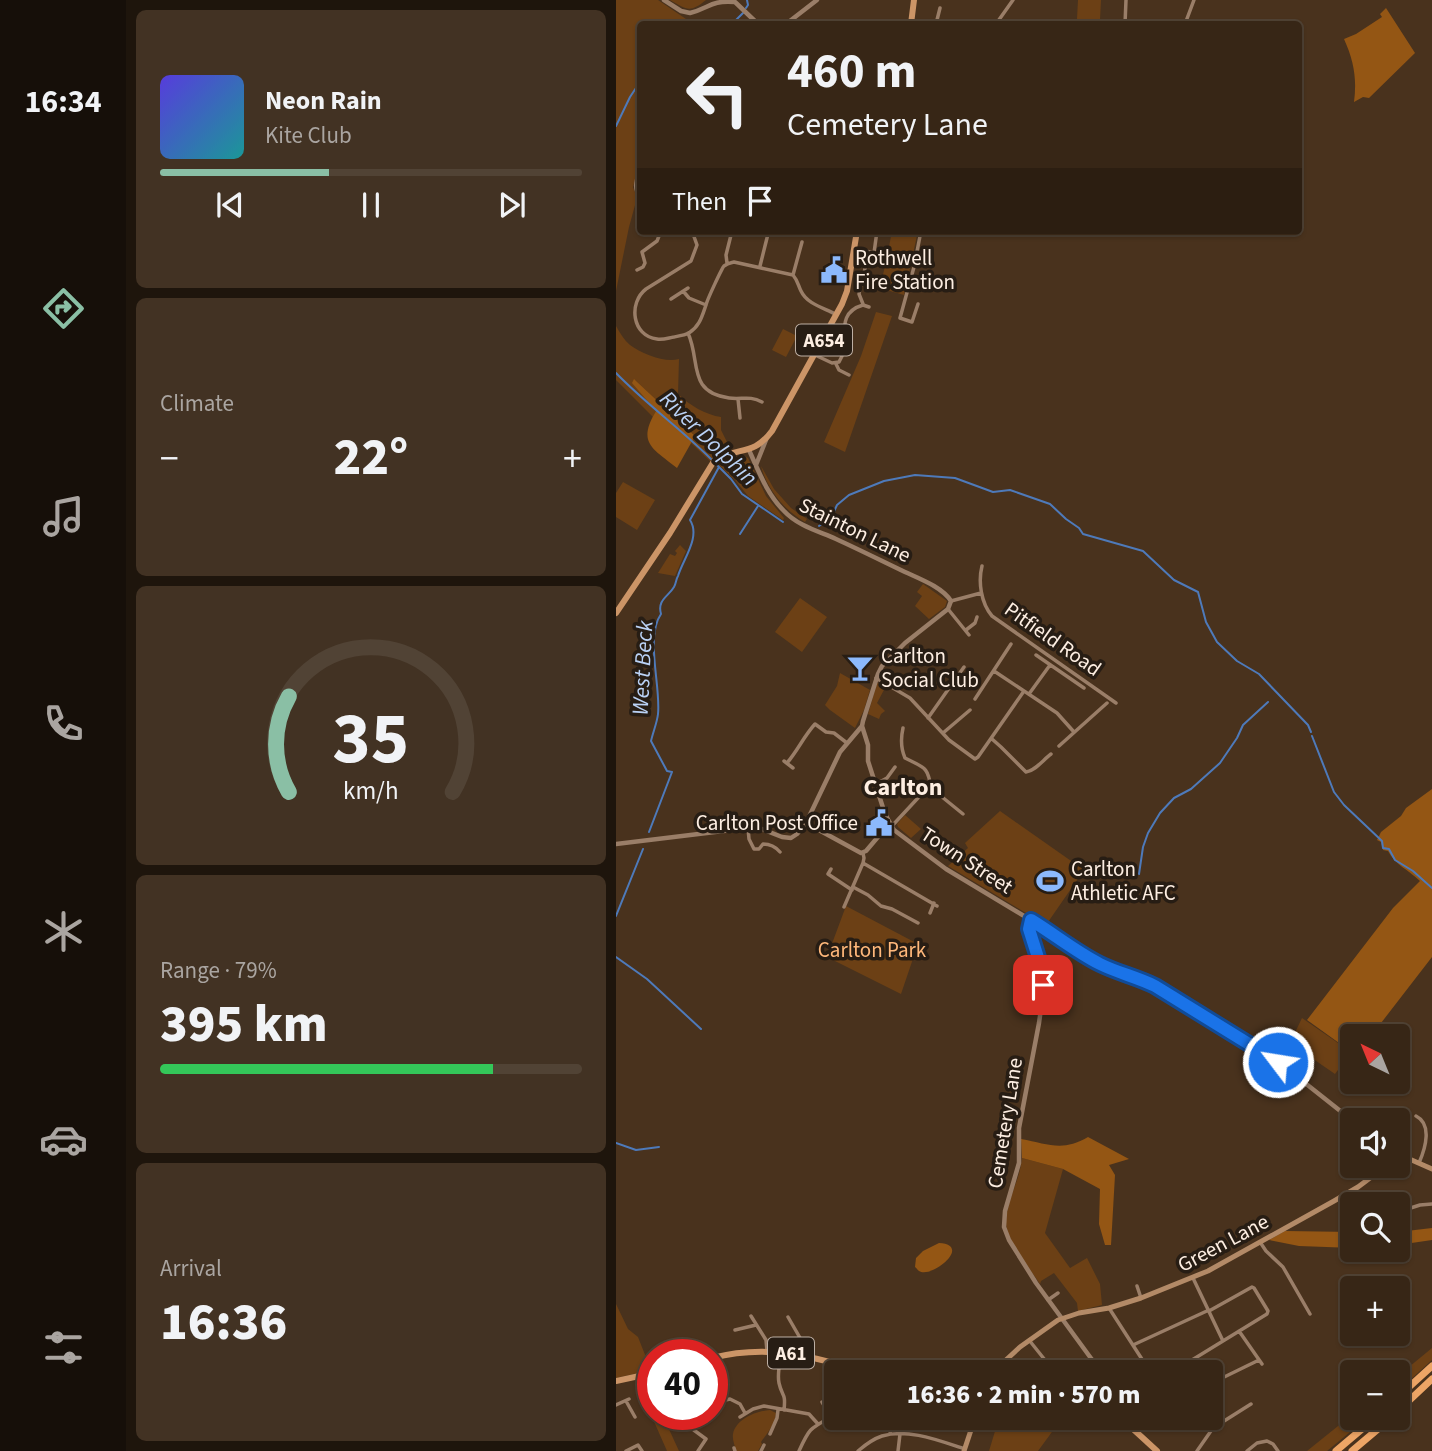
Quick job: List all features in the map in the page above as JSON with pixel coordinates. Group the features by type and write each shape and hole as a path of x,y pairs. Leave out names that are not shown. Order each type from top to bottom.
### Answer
{"highway":[{"path":"1410,1386 1432,1366"},
{"path":"1410,1400 1432,1379"},
{"path":"1336,1451 1361,1430"},
{"path":"1352,1451 1377,1430"}],"main road":[{"path":"911,21 914,0"},
{"name":"A654","path":"616,612 670,533 712,464 718,458 750,450 766,439 837,314 847,291 856,235"},
{"path":"1410,1159 1432,1169"},
{"name":"Green Lane","path":"1062,1318 1141,1298 1194,1278 1223,1264 1370,1178"},
{"path":"1005,1360 1062,1318"},
{"name":"A61","path":"728,1355 767,1351 827,1360"},
{"path":"616,1381 637,1376"},
{"path":"965,1450 971,1430"},
{"path":"1134,1430 1157,1451"}],"street":[{"path":"664,0 681,11 690,13 717,1 736,1 752,21"},
{"path":"790,21 817,0"},
{"path":"1000,20 1013,0"},
{"path":"1125,21 1126,0"},
{"path":"1186,21 1194,0"},
{"path":"937,21 940,8"},
{"path":"637,270 645,263 642,252 657,241 659,235"},
{"path":"693,235 696,245 691,261 641,292 634,306 637,325 650,337 662,339 688,333 702,318 722,269 734,262 793,275 807,299 837,314"},
{"path":"727,264 726,255 731,235"},
{"path":"760,267 768,235"},
{"path":"864,273 876,235"},
{"path":"918,304 912,322 900,318 920,235"},
{"path":"793,275 802,242"},
{"path":"853,249 872,253"},
{"path":"861,283 859,294 863,305"},
{"path":"671,299 688,288"},
{"path":"683,291 690,298 706,305"},
{"path":"836,364 844,353 844,326 848,315 853,308 863,305 869,307"},
{"path":"688,333 695,355 697,377 703,388 723,397 751,397 762,402"},
{"path":"815,355 836,364 839,370 849,375"},
{"path":"738,399 740,418"},
{"path":"756,466 766,439"},
{"name":"Stainton Lane","path":"750,450 770,494 797,522 915,577 951,601"},
{"path":"616,844 748,828 762,829 782,837 791,838 797,834 806,823 837,758 862,726 882,666 948,608 951,601 981,593 982,566"},
{"name":"Pitfield Road","path":"981,593 988,611 996,619 1116,703"},
{"path":"948,608 970,635"},
{"path":"966,630 975,623 977,617"},
{"path":"975,699 1011,644"},
{"path":"1036,655 1084,688"},
{"path":"876,678 910,698 956,746 975,759 1050,664"},
{"path":"928,719 964,667"},
{"path":"994,671 1057,713 1074,732"},
{"path":"1059,746 1107,704"},
{"path":"943,733 970,710"},
{"path":"793,768 786,762 797,751 814,724 826,732 834,733 847,743"},
{"path":"862,726 868,745 868,761 890,825"},
{"path":"903,728 899,735 904,759 926,770 934,791 963,814"},
{"path":"991,739 1026,772 1051,754"},
{"path":"876,784 887,778 895,767"},
{"path":"863,853 930,785"},
{"path":"806,823 863,853"},
{"name":"Town Street","path":"890,825 946,869 1094,961 1155,986 1282,1063 1340,1110"},
{"path":"748,828 754,849 769,844 780,852"},
{"path":"844,907 863,863 863,853"},
{"path":"863,863 936,904 930,913"},
{"path":"831,869 828,874 852,889 918,923"},
{"path":"907,925 911,919"},
{"name":"Cemetery Lane","path":"1031,920 1029,929 1041,967 1043,995 1019,1128 1019,1163 1005,1211 1004,1227 1014,1249 1048,1300 1093,1359"},
{"path":"1416,1116 1423,1118 1429,1128 1427,1144 1419,1163"},
{"path":"1410,1208 1432,1204"},
{"path":"1263,1240 1266,1251 1283,1267 1310,1314"},
{"path":"1194,1278 1223,1340"},
{"path":"1137,1286 1141,1298"},
{"path":"1108,1308 1147,1367 1153,1370 1192,1360 1268,1311 1252,1287 1209,1311 1133,1345"},
{"path":"1048,1300 1058,1293"},
{"path":"751,1316 766,1340 767,1351"},
{"path":"788,1317 803,1343 802,1355"},
{"path":"735,1330 756,1325"},
{"path":"1223,1378 1240,1368 1260,1362 1238,1331"},
{"path":"1029,1340 1045,1360"},
{"path":"770,1434 785,1396 778,1378 781,1352"},
{"path":"728,1399 740,1404 745,1413"},
{"path":"616,1405 628,1400 635,1417"},
{"path":"799,1451 804,1436 831,1417 822,1402"},
{"path":"1196,1451 1213,1428 1251,1404"},
{"path":"740,1417 764,1406 808,1414 818,1424"},
{"path":"694,1430 706,1439 698,1451"},
{"path":"890,1430 890,1434"},
{"path":"858,1451 872,1440 890,1434 919,1436 965,1450"},
{"path":"898,1451 900,1434"},
{"path":"1247,1451 1257,1443 1266,1441 1273,1444 1278,1451"},
{"path":"626,1451 638,1445 642,1451"},
{"path":"761,1451 764,1445"}],"green space":[{"path":"616,0 658,0 688,21 637,21 637,173 633,187 637,198 616,291"},
{"path":"670,0 706,0 688,9"},
{"path":"1078,0 1101,0 1100,20 1077,19"},
{"path":"891,235 917,235 904,295 880,288 887,257 878,255 879,251 888,252"},
{"path":"876,312 892,316 845,452 824,442 861,356"},
{"path":"616,326 628,343 641,352 661,359 679,359 678,394 698,409 721,417 721,430 731,450 710,461 691,443 695,436 635,380 633,383 656,411 653,417 616,380"},
{"path":"783,329 797,336 786,357 772,350"},
{"path":"739,456 748,458 766,496 783,520 748,496 718,464 718,461"},
{"path":"761,466 774,489 791,508 807,519 805,522 777,498 767,483"},
{"path":"623,482 655,500 637,530 616,517 616,493"},
{"path":"680,545 686,551 675,576 658,573 670,554 675,556"},
{"path":"923,584 947,601 945,607 929,619 915,606 922,596 917,592"},
{"path":"800,598 827,617 802,652 775,632"},
{"path":"840,673 870,690 855,728 825,705 837,686"},
{"path":"877,683 886,686 877,703 885,711 879,719 868,714"},
{"path":"1000,811 1084,870 1046,925 948,866 968,848 965,843"},
{"path":"905,815 921,829 911,838 897,824"},
{"name":"Carlton Park","path":"846,906 918,944 901,994 827,957"},
{"path":"1302,1018 1340,1044 1340,1067 1335,1074 1290,1043"},
{"path":"1022,1158 1063,1169 1045,1233 1070,1268 1087,1258 1100,1284 1102,1305 1078,1311 1077,1303 1054,1273 1040,1284 1009,1236 1006,1221"},
{"path":"616,1304 628,1329 639,1339 637,1373 616,1378"},
{"path":"1432,1348 1432,1360 1410,1380 1410,1366"},
{"path":"770,1410 776,1413 774,1421 758,1451 736,1451 733,1436 738,1424 753,1414"},
{"path":"1340,1424 1340,1430 1352,1430 1327,1451 1307,1451"},
{"path":"658,1430 669,1430 679,1451 667,1451"},
{"path":"995,1430 1053,1430 1038,1451 989,1451"}],"shaded area":[{"path":"1386,8 1415,53 1369,98 1363,97 1354,102 1354,70 1344,39 1382,17 1380,14"},
{"path":"634,379 695,436 677,468 650,444 648,431 656,411 632,383"},
{"path":"1432,789 1432,957 1380,1024 1340,1024 1340,1044 1307,1020 1393,908 1420,881 1398,864 1388,851 1383,850 1381,842 1377,840 1381,832 1401,816 1406,808"},
{"path":"1088,1137 1129,1159 1109,1165 1115,1175 1111,1245 1105,1245 1099,1224 1100,1189 1063,1169 1022,1158 1021,1139 1063,1146"},
{"path":"1432,1228 1432,1240 1410,1243 1410,1231"},
{"path":"1285,1231 1340,1232 1340,1248 1299,1246 1269,1240"},
{"path":"939,1243 952,1249 947,1261 932,1270 918,1271 915,1267 916,1258"}],"waterway":[{"name":"River Dolphin","path":"746,8 747,0"},
{"name":"River Dolphin","path":"735,21 743,13"},
{"name":"River Dolphin","path":"616,126 637,86"},
{"name":"River Dolphin","path":"616,373 711,459"},
{"name":"River Dolphin","path":"715,463 742,494 783,522"},
{"name":"West Beck","path":"649,832 672,772 667,771 651,741 658,714 654,648 656,624 661,614 662,602 675,586 690,548 693,534 690,520 719,467"},
{"path":"819,526 832,516 837,505 849,495 884,481 915,475 955,478 993,492 1010,490 1050,504 1083,534 1143,551 1174,580 1198,592 1206,622 1217,642 1237,661 1259,674 1308,725 1311,732"},
{"path":"740,534 758,506"},
{"path":"1139,874 1143,847 1160,813 1174,798 1191,789 1220,763 1243,725 1268,702"},
{"path":"1312,736 1334,792 1344,805 1382,841 1383,848 1389,849 1395,860 1432,888"},
{"name":"West Beck","path":"616,916 643,849"},
{"path":"616,957 647,979 701,1029"},
{"path":"616,1143 636,1150 659,1147"}],"place":[{"name":"Rothwell Fire Station","path":"834,270"},
{"name":"Carlton Social Club","path":"860,668"},
{"name":"Carlton Post Office","path":"879,823"},
{"name":"Carlton Athletic AFC","path":"1050,881"}],"district":[{"name":"Carlton","path":"903,787"}],"route":[{"path":"1043,985 1041,967 1029,929 1031,920 1094,961 1155,986 1278,1062"}]}
